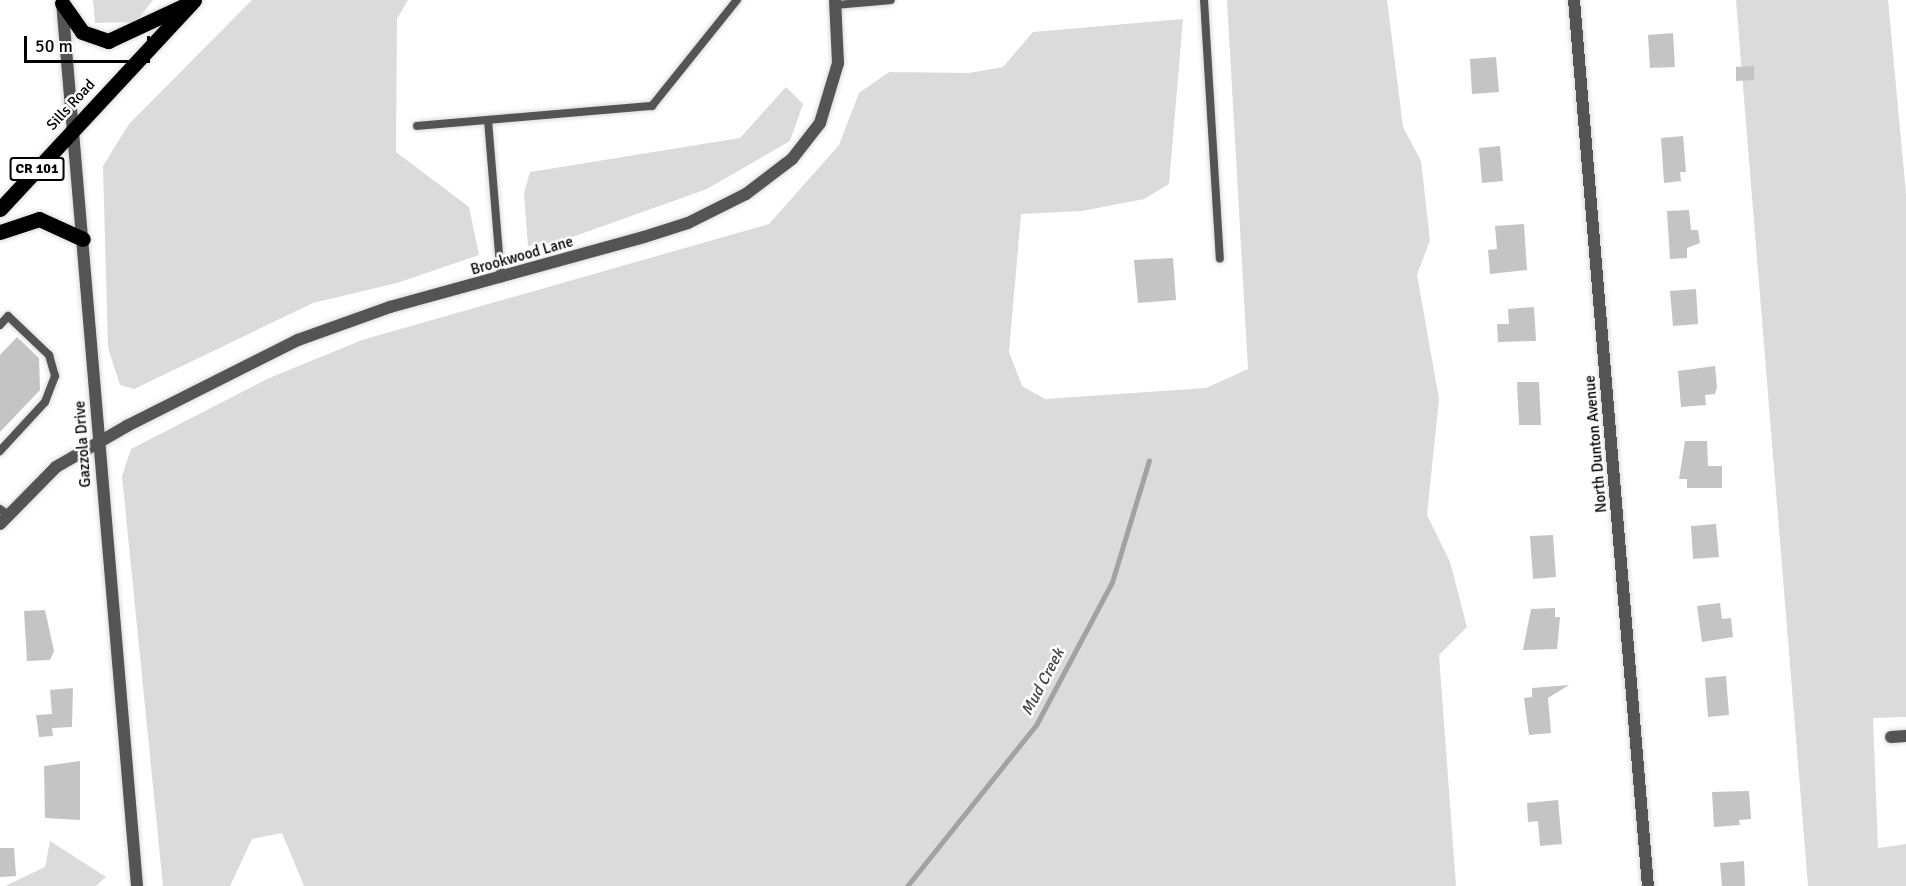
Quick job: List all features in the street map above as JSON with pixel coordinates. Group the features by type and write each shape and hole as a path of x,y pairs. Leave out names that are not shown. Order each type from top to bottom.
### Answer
{"main road":[{"path":"62,1 82,32 108,41 193,0"},
{"name":"Sills Road","path":"0,209 193,0"},
{"path":"0,232 39,219 83,239"}],"street":[{"name":"North Dunton Avenue","path":"1574,0 1648,886"},
{"name":"Gazzola Drive","path":"62,1 137,886"},
{"name":"Brookwood Lane","path":"3,516 56,467 298,340 390,307 501,278 688,223 770,178 808,142 828,103 838,63 836,2"},
{"path":"1891,737 1906,736"}],"lane":[{"path":"417,126 652,106 737,0"},
{"path":"836,2 891,0"},
{"path":"1204,0 1220,259"},
{"path":"488,120 501,278"},
{"path":"0,325 8,316 50,355 55,376 45,402 0,451"}],"shaded area":[{"path":"93,0 153,0 136,22 95,23"},
{"path":"252,0 408,0 397,19 396,152 469,207 479,255 397,283 313,303 134,389 120,385 108,348 103,166 129,124"},
{"path":"1227,0 1387,0 1403,127 1421,161 1430,240 1417,275 1439,399 1427,515 1450,562 1467,627 1439,655 1456,886 304,886 282,833 252,839 230,886 163,886 122,476 131,449 267,379 362,340 769,224 839,145 859,93 889,72 969,73 1003,67 1033,32 1183,19 1169,184 1144,199 1082,211 1021,214 1009,352 1022,386 1045,399 1206,388 1248,369"},
{"path":"1736,0 1888,0 1906,194 1906,717 1873,718 1878,848 1906,844 1906,886 1808,886"},
{"path":"786,87 803,104 790,141 707,189 561,241 528,246 524,193 530,172 740,138"},
{"path":"50,841 106,877 96,886 5,886 45,867"}],"building":[{"path":"1673,33 1675,67 1650,68 1648,35"},
{"path":"1496,57 1499,92 1472,94 1470,59"},
{"path":"1754,66 1754,80 1736,81 1736,67"},
{"path":"1683,136 1686,172 1680,172 1681,181 1664,183 1661,138"},
{"path":"1500,146 1503,181 1482,183 1479,148"},
{"path":"1689,210 1691,230 1698,230 1700,243 1687,248 1687,258 1670,259 1667,211"},
{"path":"1524,224 1527,270 1490,274 1488,250 1497,249 1495,226"},
{"path":"1173,258 1176,300 1138,303 1134,260"},
{"path":"1696,289 1698,324 1673,326 1670,291"},
{"path":"1534,307 1536,341 1498,342 1497,324 1509,324 1508,309"},
{"path":"17,337 39,358 40,390 0,432 0,355"},
{"path":"1715,366 1717,387 1715,394 1705,395 1706,405 1681,407 1678,371"},
{"path":"1517,382 1539,382 1541,425 1519,425"},
{"path":"1685,441 1707,441 1708,466 1722,466 1722,488 1687,488 1687,479 1679,479"},
{"path":"1716,524 1719,557 1693,559 1691,526"},
{"path":"1553,535 1556,577 1533,579 1530,536"},
{"path":"1720,603 1722,619 1731,618 1733,637 1702,642 1697,606"},
{"path":"1555,608 1555,617 1560,617 1557,649 1523,650 1531,609"},
{"path":"45,610 54,651 50,660 27,661 24,611"},
{"path":"1726,676 1729,715 1708,717 1705,678"},
{"path":"1569,685 1548,698 1551,733 1529,735 1524,698 1532,697 1532,688"},
{"path":"73,688 72,727 52,728 53,736 39,737 36,715 52,714 50,690"},
{"path":"80,761 80,820 45,818 44,766"},
{"path":"1749,791 1751,819 1739,820 1740,825 1714,827 1712,792"},
{"path":"1558,800 1562,844 1540,846 1538,821 1528,822 1527,803"},
{"path":"0,848 14,848 16,876 0,877"},
{"path":"1744,861 1745,886 1722,886 1720,863"}],"waterway":[{"name":"Mud Creek","path":"907,886 1036,725 1112,582 1149,460"}]}
